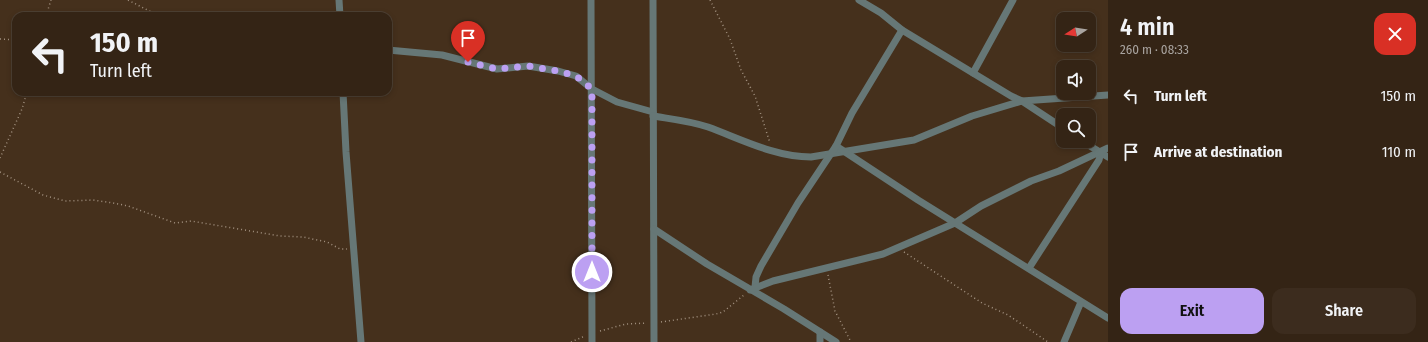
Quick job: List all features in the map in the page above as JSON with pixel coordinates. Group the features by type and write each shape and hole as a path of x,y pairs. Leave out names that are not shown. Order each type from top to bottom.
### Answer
{"street":[{"path":"339,0 340,12"},
{"path":"591,0 592,342"},
{"path":"653,0 654,342"},
{"path":"859,0 881,13 902,30 1022,101 1056,123"},
{"path":"973,73 1013,0"},
{"path":"752,289 761,266 798,203 836,146 852,113 902,30"},
{"path":"392,50 442,56 497,69 528,66 541,67 576,76 592,89 617,102 653,114 707,127 772,150 799,157 830,155 914,140 972,116 1022,101 1108,95"},
{"path":"343,96 352,249 361,342"},
{"path":"836,146 955,223 1030,268 1108,318"},
{"path":"1094,148 1108,157"},
{"path":"752,289 773,281 827,269 883,254 955,223 981,206 1031,181 1108,148"},
{"path":"1030,268 1099,160 1101,152"},
{"path":"654,229 836,342"},
{"path":"1064,342 1081,302"},
{"path":"820,332 820,342"}],"path":[{"path":"47,12 51,0"},
{"path":"128,0 151,12"},
{"path":"710,0 730,39 741,70 755,96 772,150"},
{"path":"0,39 12,40"},
{"path":"0,158 20,115 26,96"},
{"path":"0,172 43,195 65,201 93,200 113,203 128,206 176,223 191,221 280,236 303,237 326,242 340,249 352,249"},
{"path":"897,248 982,303 1008,315 1048,342"},
{"path":"827,269 835,312 850,342"},
{"path":"571,342 592,333 626,324 654,323 716,314 727,308 752,289"}],"route":[{"path":"468,62 497,69 528,66 541,67 576,76 592,89 592,272"}]}
